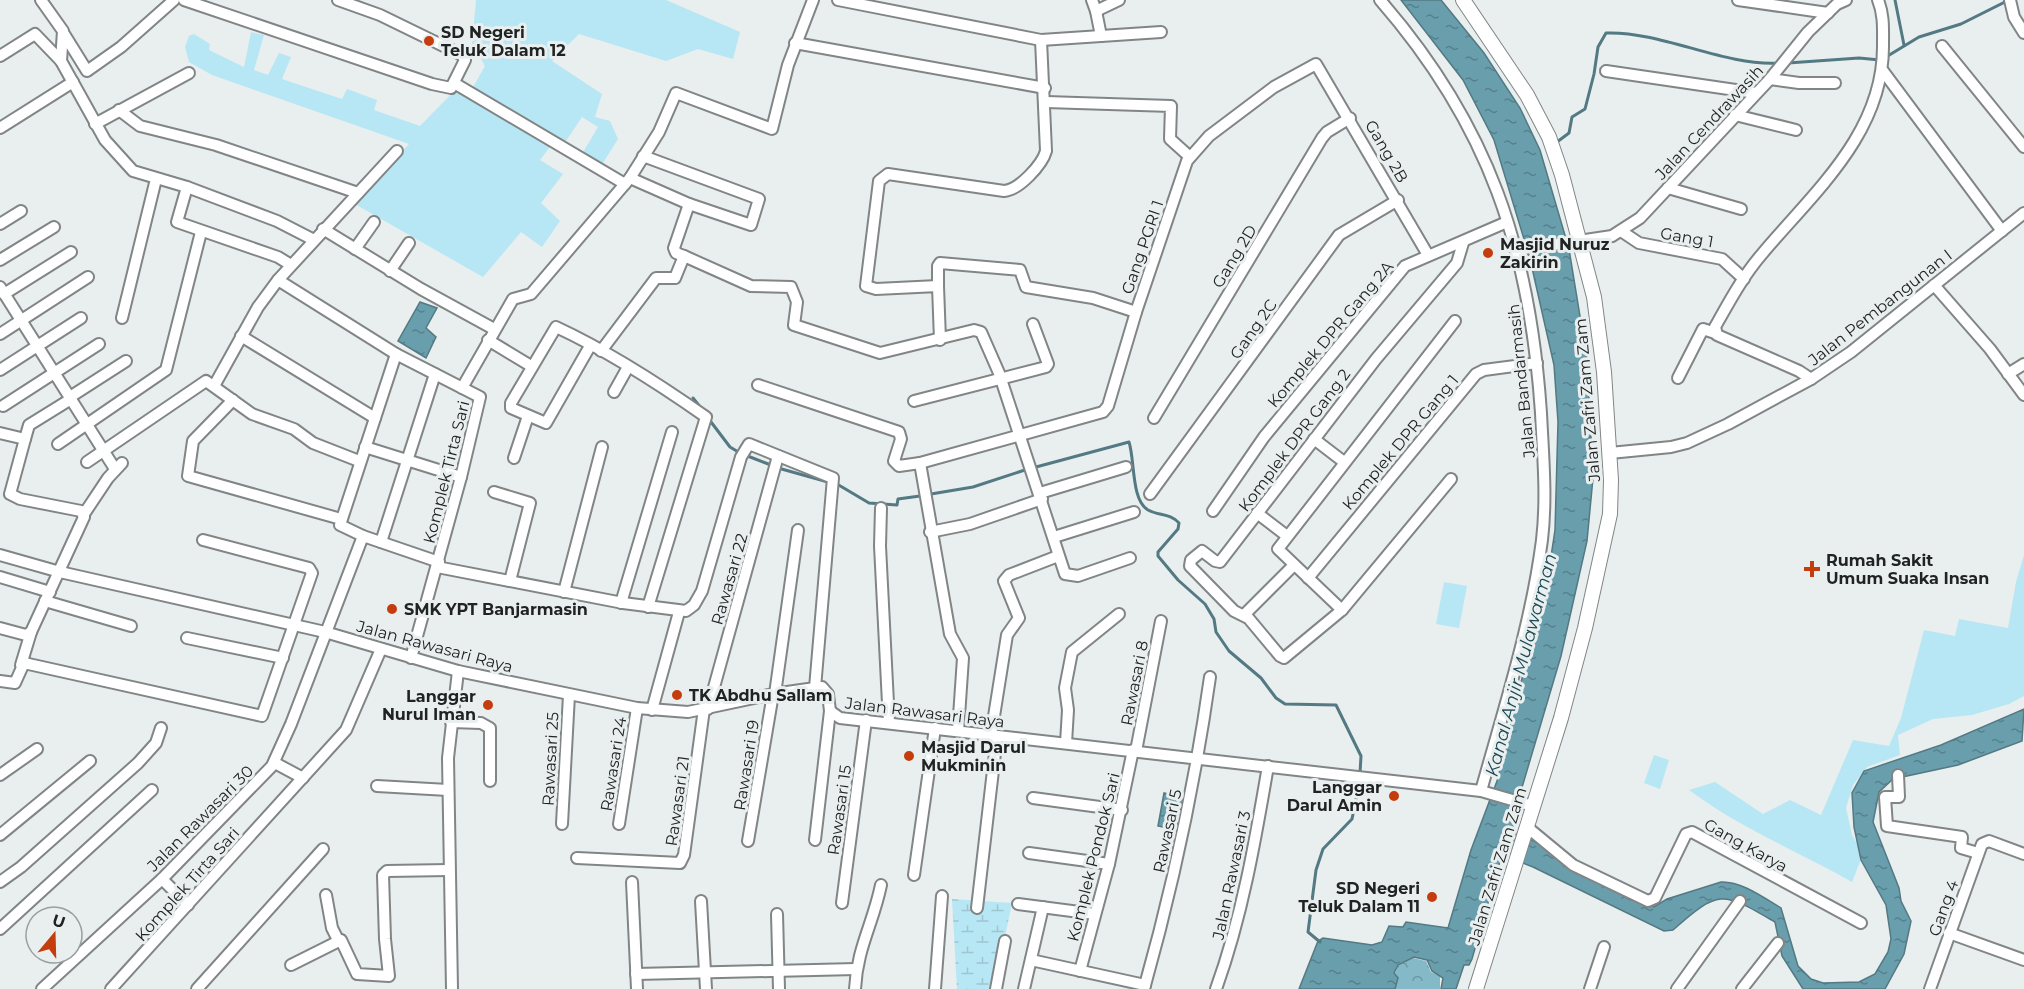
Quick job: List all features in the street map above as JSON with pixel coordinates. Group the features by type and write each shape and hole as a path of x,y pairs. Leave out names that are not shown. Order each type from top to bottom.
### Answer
{"main road":[{"name":"Jalan Zafri Zam Zam","path":"1463,0 1511,68 1551,144 1576,241 1594,297 1610,453 1610,514 1586,628 1561,718 1529,805 1526,829 1476,989"}],"street":[{"path":"41,0 63,31 87,72 121,47 174,0"},
{"path":"184,0 438,86 448,89 454,82 465,60 462,55 380,15 338,0"},
{"path":"462,388 513,299 531,294 627,181 659,132 677,92 772,129 795,43 811,5 801,0"},
{"path":"838,0 1041,40 1161,32"},
{"path":"1092,0 1101,36"},
{"path":"1096,11 1119,0"},
{"name":"Jalan Bandarmasih","path":"1380,0 1435,69 1460,108 1478,143 1507,222 1520,250 1531,312 1544,470 1542,539 1512,680 1483,791"},
{"path":"1738,0 1828,13"},
{"name":"Jalan Cendrawasih","path":"1520,250 1612,236 1640,218 1770,79 1828,13 1846,0"},
{"path":"1715,333 1715,327 1744,279 1761,255 1844,159 1871,108 1883,69 1883,20 1878,0"},
{"path":"2010,0 2024,33"},
{"path":"61,61 63,31"},
{"path":"0,56 33,34 61,61 95,124 130,169 187,187 277,221 314,240"},
{"path":"938,286 876,289 866,286 879,181 888,174 1012,190 1045,155 1046,102 1041,40"},
{"path":"795,43 1045,88"},
{"path":"1942,46 2024,147"},
{"name":"Gang 2B","path":"1316,64 1350,118 1428,255"},
{"name":"Gang PGRI 1","path":"1018,436 1103,412 1108,406 1136,312 1190,157 1209,136 1274,87 1316,64"},
{"path":"1883,69 2002,231"},
{"path":"1606,70 1756,93"},
{"path":"95,124 189,73"},
{"path":"1770,79 1798,83 1835,82"},
{"path":"0,128 73,82"},
{"path":"454,82 627,181 751,225 759,199 643,156"},
{"path":"1046,102 1171,105 1170,139 1190,157"},
{"path":"119,110 140,126 216,145 357,193"},
{"path":"1735,115 1796,130"},
{"name":"Gang 2D","path":"1154,418 1322,138 1327,132 1350,118"},
{"path":"214,386 241,336 278,280 397,151"},
{"path":"122,318 156,179"},
{"path":"187,187 177,222 278,257 291,265"},
{"path":"1668,188 1741,209"},
{"name":"Gang 2C","path":"1150,494 1339,235 1398,200"},
{"path":"689,204 674,249 676,253 751,286 791,287 797,302 794,325 799,328 880,353 974,330 981,332 1041,496 1065,574 1078,576 1130,558"},
{"path":"0,224 21,211"},
{"name":"Jalan Pembangunan I","path":"1610,453 1671,447 1687,443 1728,424 1811,379 1851,352 2024,214"},
{"path":"355,249 374,222"},
{"name":"Komplek DPR Gang 2A","path":"1213,511 1264,437 1405,266 1463,243 1507,222"},
{"path":"0,260 54,226"},
{"path":"323,229 390,271 494,329"},
{"name":"Gang 1","path":"1621,231 1639,243 1722,259 1744,279"},
{"path":"58,444 166,370 201,232"},
{"path":"390,271 409,243"},
{"name":"Komplek DPR Gang 2","path":"1246,617 1234,611 1190,566 1190,562 1202,551 1220,562 1376,359 1456,262 1463,243"},
{"path":"0,681 15,683 31,632 60,572 84,514 119,466 104,451 38,346 2,294 71,252"},
{"path":"648,607 706,417 665,388 596,349 554,328 510,405 511,408 546,423 596,349 656,278 675,278 684,256"},
{"path":"940,340 938,266 940,263 1020,270 1026,286 1093,298 1136,312"},
{"path":"0,334 88,277"},
{"name":"Komplek Tirta Sari","path":"278,280 396,354 480,397 461,477 411,658"},
{"path":"1934,285 2024,395"},
{"path":"0,370 81,318"},
{"path":"1342,610 1278,552 1280,545 1455,321"},
{"path":"914,401 1047,366 1033,324"},
{"path":"1678,378 1703,329 1798,370 1811,379"},
{"path":"241,336 375,418"},
{"path":"488,340 531,366"},
{"path":"3,406 99,344"},
{"path":"396,354 341,519 342,528 438,564 564,592 679,612 694,605 702,591 741,457 748,444 828,474 833,478 815,688"},
{"path":"84,514 81,511 21,499 10,494 29,425 126,361"},
{"name":"Komplek DPR Gang 1","path":"1308,578 1476,374 1484,370 1537,363"},
{"path":"2008,374 2024,364"},
{"path":"614,392 628,368"},
{"path":"381,542 435,374"},
{"path":"87,462 206,381 252,414 294,429 313,442 360,461"},
{"path":"758,385 896,430 901,434 895,465 920,463 1018,436"},
{"path":"233,400 193,441 188,476 341,519"},
{"path":"514,458 528,416"},
{"path":"621,603 672,432"},
{"path":"0,433 26,439"},
{"path":"1314,439 1344,462"},
{"path":"365,447 461,477"},
{"path":"564,592 602,447"},
{"name":"Rawasari 22","path":"706,709 778,456"},
{"path":"920,463 930,532 950,634 963,658 958,731"},
{"path":"930,532 970,524 1041,496 1126,467"},
{"path":"1294,565 1247,610 1246,617 1284,658 1342,610 1451,479"},
{"path":"494,492 530,503 510,581"},
{"path":"881,508 880,546 890,723"},
{"path":"1054,537 1134,512"},
{"path":"1257,513 1287,536"},
{"name":"Rawasari 19","path":"748,841 774,694 798,530"},
{"name":"Jalan Rawasari 30","path":"42,989 162,879 274,763 363,536"},
{"path":"21,665 26,664 260,717 263,715 311,575 309,568 203,540"},
{"name":"Jalan Rawasari Raya","path":"0,555 60,572 326,632 458,671 637,708 688,712 774,694 825,688 830,711 837,718 1483,791 1529,805"},
{"path":"977,908 994,735 1007,635 1019,618 1005,581 1009,575 1058,556"},
{"path":"0,578 131,626"},
{"path":"652,710 679,612"},
{"path":"1066,743 1068,710 1065,688 1072,652 1119,614"},
{"name":"Rawasari 8","path":"1135,750 1161,621"},
{"path":"0,628 26,634 31,632"},
{"path":"187,638 283,658"},
{"name":"Komplek Tirta Sari","path":"111,989 350,725 381,649"},
{"path":"452,989 448,790 451,722 458,671"},
{"name":"Rawasari 5","path":"1144,987 1181,846 1210,677"},
{"name":"Rawasari 25","path":"562,824 569,695"},
{"name":"Rawasari 24","path":"619,824 637,708"},
{"name":"Rawasari 21","path":"577,858 680,863 684,855 706,709"},
{"path":"815,840 830,711"},
{"name":"Rawasari 15","path":"842,903 866,720"},
{"path":"451,722 481,723 490,728 490,782"},
{"path":"0,882 21,867 138,763 156,743 161,728"},
{"path":"914,875 935,728"},
{"path":"0,775 37,749"},
{"name":"Komplek Pondok Sari","path":"1080,971 1109,864 1135,750"},
{"path":"0,835 90,760"},
{"path":"274,763 303,778"},
{"name":"Jalan Rawasari 3","path":"1216,989 1236,929 1255,844 1268,766"},
{"path":"1898,775 1899,797 1886,797 1887,826 1962,837 1960,848 1978,853"},
{"path":"377,786 448,790"},
{"path":"0,929 152,790"},
{"path":"1033,798 1122,810"},
{"name":"Gang Karya","path":"1526,829 1573,865 1648,901 1655,898 1686,834 1692,832 1861,923"},
{"name":"Gang 4","path":"1930,989 1983,842 1989,841 2024,854"},
{"path":"197,989 323,849"},
{"path":"1029,853 1109,864"},
{"path":"326,896 332,928 357,974 390,976 385,939 383,875 387,871 450,870"},
{"path":"162,879 188,905"},
{"path":"632,882 637,989"},
{"path":"855,989 861,945 873,921 880,885"},
{"path":"935,989 942,896"},
{"path":"701,901 706,989"},
{"path":"1677,989 1740,901"},
{"path":"1018,904 1095,914"},
{"path":"1024,989 1043,907"},
{"path":"777,914 779,989"},
{"path":"1949,933 2024,960"},
{"path":"291,965 338,940"},
{"path":"996,989 1005,941"},
{"path":"1742,989 1778,943"},
{"path":"1590,989 1604,947"},
{"path":"1031,960 1144,987"},
{"path":"636,974 856,969"}],"green space":[{"path":"476,0 666,0 740,32 733,59 698,49 666,61 579,34 552,61 602,94 595,117 610,121 618,139 603,163 582,154 598,127 582,117 566,141 556,139 540,160 563,174 541,203 560,221 542,247 521,232 483,277 353,203 409,144 212,75 189,62 185,47 189,36 194,34 210,44 209,50 244,67 251,32 264,35 254,70 268,75 279,53 291,57 282,79 342,99 347,89 377,100 374,110 420,126 460,85 472,89 485,66 472,44"},
{"path":"2024,555 2024,696 2009,704 1972,715 1933,719 1898,735 1900,755 1867,767 1853,785 1846,808 1852,835 1863,854 1852,882 1748,828 1689,790 1715,782 1763,814 1790,800 1821,815 1853,740 1889,746 1901,718 1924,630 1955,636 1959,619 2008,628 2016,582"},
{"path":"1444,582 1467,586 1459,628 1436,624"},
{"path":"1654,755 1669,760 1660,789 1644,783"},
{"path":"952,899 1012,903 994,989 957,989"},
{"path":"1413,958 1426,961 1431,972 1440,976 1440,989 1395,989 1398,978 1395,973 1398,966"}],"water":[{"path":"1401,0 1441,0 1484,53 1520,108 1540,150 1569,249 1587,359 1593,478 1587,541 1561,656 1515,811 1513,830 1654,907 1667,899 1721,882 1744,887 1781,908 1798,966 1811,979 1823,983 1859,982 1875,974 1888,952 1891,939 1886,905 1861,860 1854,827 1852,793 1864,771 1941,745 2024,709 2022,741 1958,765 1893,779 1879,792 1873,822 1899,888 1901,901 1911,921 1904,954 1885,989 1803,989 1782,956 1775,922 1732,900 1712,901 1673,930 1664,931 1533,867 1505,856 1501,858 1472,959 1469,965 1464,965 1456,989 1441,989 1443,978 1432,971 1427,960 1414,957 1398,965 1394,973 1398,978 1395,989 1299,989 1318,941 1323,938 1372,945 1382,942 1389,926 1403,927 1406,922 1448,928 1471,850 1497,781 1550,563 1555,530 1558,422 1554,365 1530,259 1494,140 1463,80"},
{"path":"420,302 437,308 426,328 436,337 426,358 398,341"},
{"path":"1164,793 1184,797 1177,830 1158,826"}],"waterway":[{"path":"1895,0 1904,45"},
{"path":"1886,57 1919,37 1961,24 2007,1"},
{"path":"1557,142 1569,133 1572,117 1585,109 1598,47 1606,33 1649,37 1736,59 1778,63"},
{"path":"1788,63 1859,58 1880,60"},
{"path":"693,398 701,408"},
{"path":"708,418 730,447 740,453"},
{"path":"1036,467 1129,442 1136,489 1143,505 1148,510 1172,518 1179,523 1178,529 1158,552 1158,556 1178,580 1205,604 1214,619 1216,632 1229,651 1261,678 1276,698 1285,704 1336,705 1361,756 1360,773"},
{"path":"745,455 771,465"},
{"path":"778,468 828,482"},
{"path":"931,494 973,487 1028,469"},
{"path":"837,484 869,503 897,505 898,499 920,496"},
{"path":"1320,942 1308,932 1316,870 1323,849 1352,819 1360,780"}],"place":[{"name":"SD Negeri Teluk Dalam 12","path":"429,41"},
{"name":"Masjid Nuruz Zakirin","path":"1488,253"},
{"name":"Rumah Sakit Umum Suaka Insan","path":"1812,569"},
{"name":"SMK YPT Banjarmasin","path":"392,609"},
{"name":"TK Abdhu Sallam","path":"677,695"},
{"name":"Langgar Nurul Iman","path":"488,705"},
{"name":"Masjid Darul Mukminin","path":"909,756"},
{"name":"Langgar Darul Amin","path":"1394,796"},
{"name":"SD Negeri Teluk Dalam 11","path":"1432,897"}],"water label":[{"name":"Kanal Anjir Mulawarman","path":"1521,665"}]}
